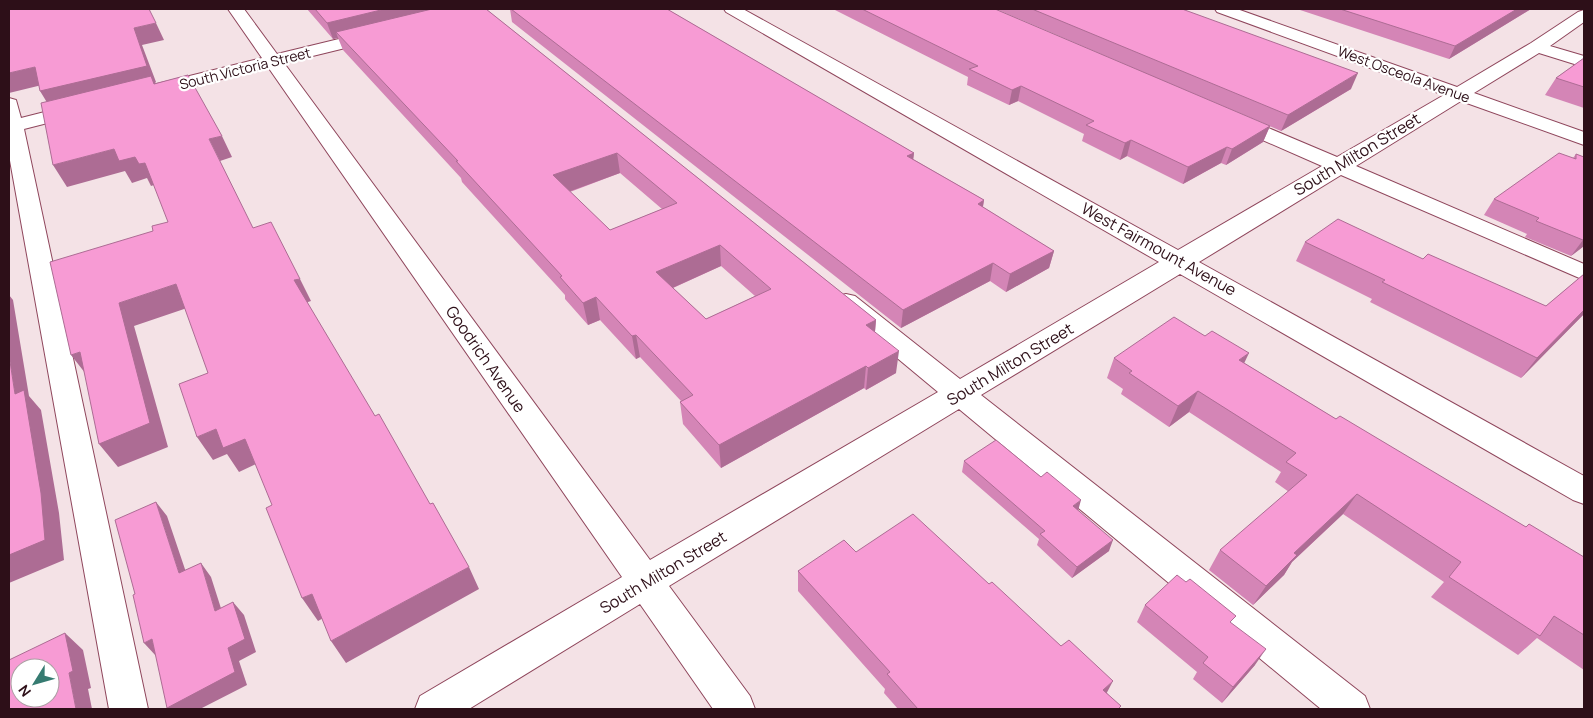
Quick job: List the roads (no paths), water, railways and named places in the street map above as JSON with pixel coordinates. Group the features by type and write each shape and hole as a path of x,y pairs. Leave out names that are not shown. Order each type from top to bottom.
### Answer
{"street":[{"name":"Goodrich Avenue","path":"236,9 644,583 736,709"},
{"name":"West Fairmount Avenue","path":"732,9 1584,491"},
{"name":"West Osceola Avenue","path":"1223,9 1584,139"},
{"name":"South Milton Street","path":"434,709 1182,262 1458,93 1537,47 1584,16"},
{"name":"South Victoria Street","path":"138,94 389,32"},
{"path":"1537,47 1584,62"},
{"path":"100,104 10,119 128,709"},
{"path":"1213,111 1584,273"},
{"path":"825,285 1351,709"}]}
